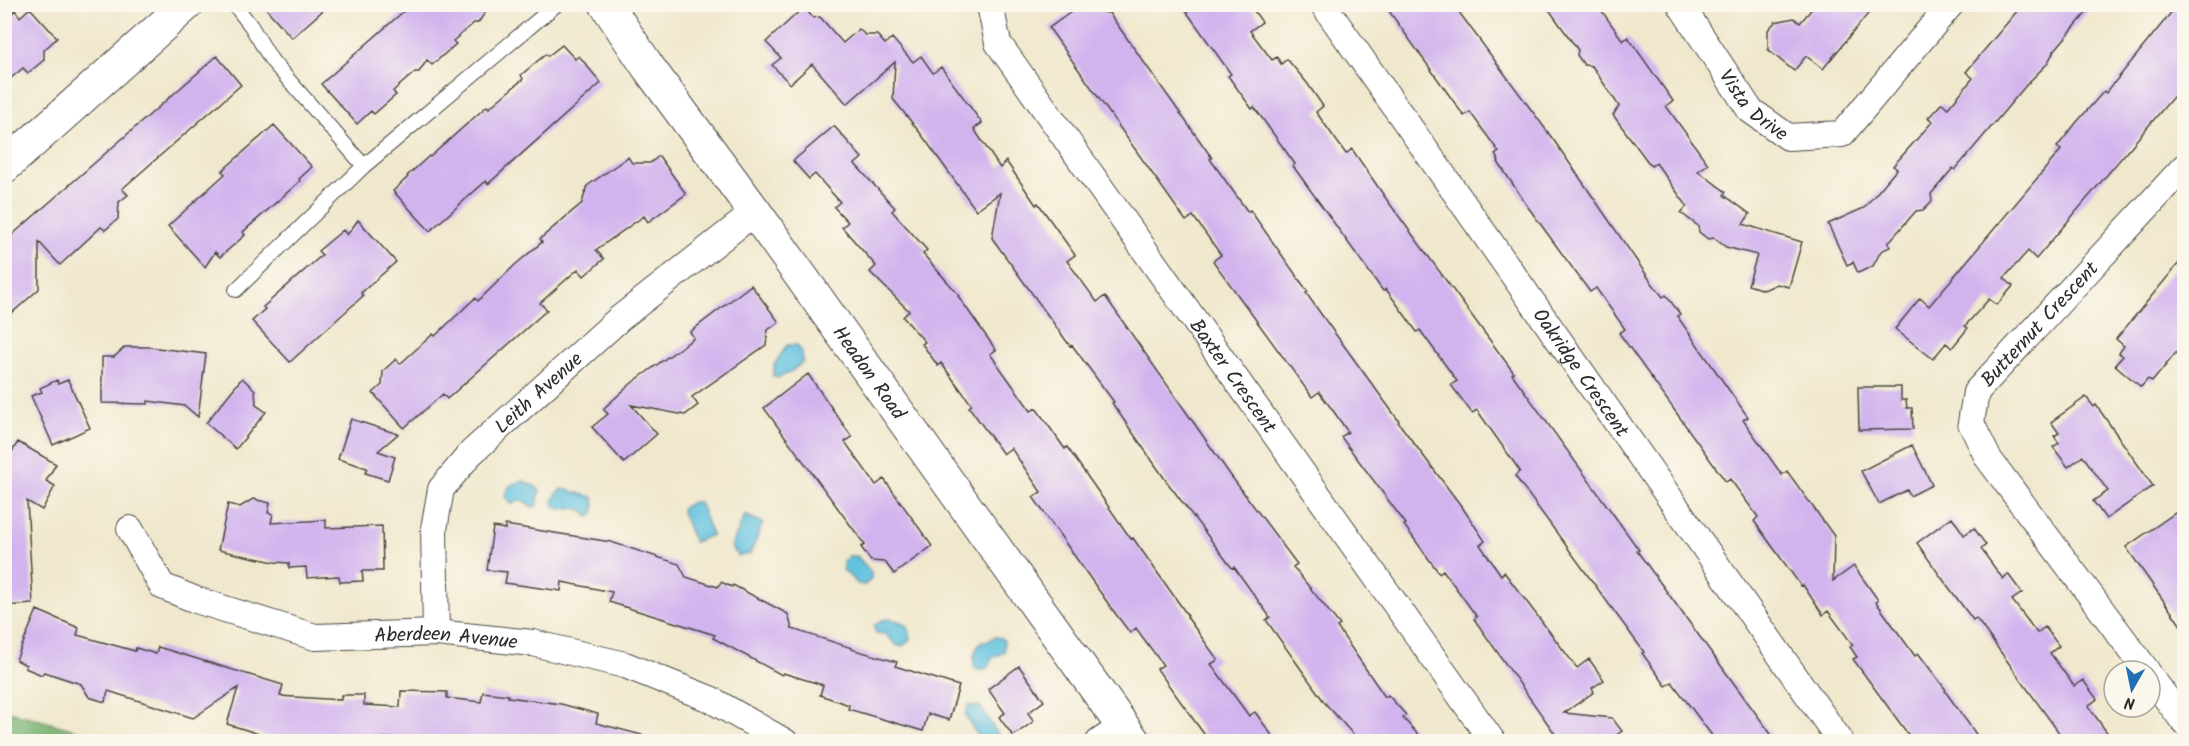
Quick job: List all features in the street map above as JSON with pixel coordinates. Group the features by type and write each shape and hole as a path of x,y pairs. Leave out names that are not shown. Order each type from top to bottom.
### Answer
{"street":[{"path":"4,167 187,4"},
{"name":"Headon Road","path":"606,4 648,68 755,212 1118,736"},
{"name":"Baxter Crescent","path":"993,4 991,10 998,43 1493,741"},
{"name":"Oakridge Crescent","path":"1323,4 1841,741"},
{"name":"Vista Drive","path":"1680,4 1749,110 1788,137 1842,134 1951,4"},
{"name":"Butternut Crescent","path":"2138,659 1988,458 1971,423 1976,392 2184,167"},
{"name":"Leith Avenue","path":"436,633 434,529 441,489 471,453 619,319 755,212"},
{"name":"Aberdeen Avenue","path":"130,530 162,586 196,600 315,637 436,633 533,644 626,665 710,699 785,741"},
{"path":"2162,692 2184,722"}],"lane":[{"path":"234,4 251,26 272,61 364,166"},
{"path":"236,290 364,166 557,4"}],"green space":[{"path":"5,710 113,741 5,741"}],"water":[{"path":"787,345 797,345 802,352 803,362 789,373 777,378 772,375 774,365"},
{"path":"524,481 540,491 537,506 530,507 522,500 512,504 505,497 511,485"},
{"path":"563,489 593,497 595,504 593,514 588,517 586,512 578,509 561,509 553,504 557,493"},
{"path":"692,502 699,502 712,535 694,542 681,509"},
{"path":"745,515 763,523 750,554 739,556 731,547"},
{"path":"849,556 857,556 871,572 871,579 865,585 858,584 843,570 843,562"},
{"path":"889,619 901,623 909,630 910,639 902,646 897,645 885,634 876,633 874,626 882,620"},
{"path":"994,637 1004,641 1004,652 993,657 987,668 981,670 975,668 974,657 978,646 983,641 987,642"},
{"path":"969,705 980,706 1001,739 981,741 965,715"}],"building":[{"path":"262,4 330,4 292,38"},
{"path":"412,4 491,4 478,23 474,23 453,41 456,44 432,65 427,60 419,72 415,72 393,91 396,95 374,114 371,111 357,124 321,84"},
{"path":"1082,4 1089,4 1094,11 1109,13 1212,158 1210,159 1248,212 1250,210 1398,422 1462,507 1485,541 1480,545 1501,575 1504,572 1577,668 1589,659 1604,680 1592,688 1594,692 1564,713 1612,718 1622,731 1608,741 1560,741 1474,619 1477,617 1443,570 1439,573 1404,525 1406,524 1341,437 1348,432 1334,412 1319,392 1312,397 1213,261 1221,255 1193,216 1186,221 1049,28"},
{"path":"1181,4 1249,4 1262,22 1250,31 1272,60 1277,57 1281,64 1287,59 1307,83 1323,106 1316,112 1346,154 1352,149 1514,373 1512,374 1639,550 1637,551 1776,741 1716,741 1672,682 1666,686 1642,653 1644,652 1515,476 1520,471 1477,410 1472,413 1451,385 1457,381 1420,330 1417,332 1386,289 1383,291 1293,166 1295,164 1254,107 1252,109 1228,76 1231,74"},
{"path":"1384,4 1453,4 1555,142 1652,283 1663,297 1666,295 1680,314 1677,316 1748,417 1743,420 1782,475 1787,471 1834,536 1833,581 1854,566 1878,600 1876,602 1915,656 1918,653 1981,741 1913,741 1853,659 1857,657 1850,647 1853,645 1828,611 1823,615 1803,585 1801,586 1754,521 1758,517 1730,479 1726,482 1619,333 1625,329 1596,288 1590,292 1528,207 1498,162 1495,155 1499,152 1470,112 1464,116"},
{"path":"1545,4 1597,4 1623,41 1628,37 1673,101 1666,106 1708,164 1698,171 1726,192 1724,195 1750,214 1743,224 1802,242 1789,287 1777,284 1764,290 1748,285 1757,255 1726,247 1714,238 1708,239 1699,232 1698,226 1681,213 1687,206 1656,163 1651,166 1613,115 1619,106 1592,66 1584,65 1577,55 1578,50"},
{"path":"1816,4 1876,4 1823,69 1806,56 1794,71 1768,50 1768,30 1775,22 1794,18 1800,23"},
{"path":"2023,4 2094,4 2054,51 2047,64 2028,83 1955,170 1953,168 1931,194 1932,201 1923,210 1916,211 1888,243 1890,247 1881,251 1873,266 1858,273 1853,262 1847,265 1828,224 1864,208 1897,169 1893,166 1933,121 1928,118 1942,103 1948,108 1973,78 1966,72"},
{"path":"2178,4 2184,4 2184,84 2036,259 2028,251 2004,278 2013,286 1997,305 1989,299 1965,326 1968,328 1952,348 1946,343 1933,359 1895,329 1920,298 1929,306 2061,150 2057,147 2076,123 2104,91 2106,93"},
{"path":"804,7 813,18 820,17 843,43 859,29 865,35 877,35 885,44 892,38 913,62 921,56 933,73 941,67 982,123 974,129 1000,168 1006,161 1036,205 1038,203 1075,255 1067,261 1097,302 1105,296 1231,476 1297,564 1293,567 1340,625 1337,627 1385,697 1388,695 1406,715 1403,718 1424,741 1359,741 1325,703 1266,620 1270,617 1167,482 1112,403 1114,402 1072,345 1070,346 992,238 1000,193 976,210 893,99 895,62 847,104 812,64 790,84 772,65 781,58 766,42"},
{"path":"30,8 57,38 44,50 44,60 28,73 23,68 4,84 4,21 15,10 20,17"},
{"path":"562,45 575,59 579,56 601,83 488,184 486,181 430,231 393,191 429,156 487,106 489,108 523,79 521,75 546,54 548,56"},
{"path":"217,56 241,85 122,189 128,195 119,202 118,219 105,230 101,227 60,265 39,242 39,289 4,320 4,242"},
{"path":"274,125 312,167 220,257 215,252 205,267 168,226 225,174 222,171"},
{"path":"834,126 862,158 855,164 895,208 892,211 927,250 923,254 959,295 996,350 990,354 1031,411 1036,408 1065,449 1067,447 1188,616 1218,660 1211,664 1249,716 1255,712 1276,741 1209,741 1157,669 1163,665 1136,628 1130,633 1112,609 1033,497 1041,492 1011,448 1003,454 969,407 972,405 941,363 938,366 922,344 925,342 903,317 909,311 870,272 876,266 842,227 848,222 834,207 840,202 815,174 809,179 793,161"},
{"path":"659,156 686,194 648,222 644,216 596,250 604,259 584,276 578,269 540,303 547,310 447,399 443,394 404,428 373,393 382,385 383,371 396,359 400,364 433,334 435,336 475,298 478,301 542,242 540,239 582,203 587,186 628,157 632,163 650,163"},
{"path":"358,220 396,262 361,293 363,296 290,362 252,321 265,309 263,307 322,255 318,251 343,230 347,235"},
{"path":"2184,257 2184,343 2152,382 2148,379 2141,387 2115,365 2123,356 2119,353 2124,346 2116,339"},
{"path":"751,285 779,322 768,330 766,345 692,397 698,405 685,415 631,405 657,434 624,463 592,427 608,414 603,409 633,382 694,338 690,332"},
{"path":"125,347 149,347 206,354 198,417 185,406 148,401 148,404 102,403 102,357 114,357"},
{"path":"808,374 852,437 845,442 876,485 884,479 932,546 894,574 885,562 871,561 861,547 865,545 764,408"},
{"path":"242,378 255,390 256,405 266,412 236,449 206,423"},
{"path":"57,380 58,384 68,380 90,428 53,445 31,396 42,392 40,388"},
{"path":"1858,387 1901,387 1901,400 1906,400 1907,408 1912,408 1913,429 1859,430"},
{"path":"2086,397 2094,407 2096,405 2153,486 2106,519 2093,501 2108,491 2083,456 2068,467 2053,447 2059,443 2054,436 2059,433 2051,422"},
{"path":"351,419 398,434 378,451 395,457 388,480 365,473 367,468 338,459"},
{"path":"18,442 56,464 46,481 55,486 42,510 27,501 33,604 4,606 4,449 11,453"},
{"path":"1912,445 1932,485 1910,496 1907,490 1879,504 1861,471"},
{"path":"253,499 270,503 268,513 273,514 271,523 326,520 326,528 382,526 383,571 362,571 363,581 340,582 339,576 307,578 306,567 289,568 289,563 218,550 228,504 240,507"},
{"path":"2184,507 2184,630 2126,547"},
{"path":"1952,517 1964,535 1974,528 1986,545 1981,549 2003,579 2008,574 2022,593 2012,600 2037,633 2045,627 2059,646 2050,653 2074,686 2083,680 2097,699 2088,706 2113,741 2065,741 1976,618 1973,620 1941,577 1917,543"},
{"path":"505,525 611,542 679,564 686,577 718,587 721,582 732,587 733,585 788,614 792,629 897,662 895,666 959,686 949,720 928,714 923,731 848,709 849,705 820,695 823,685 783,673 782,675 713,638 715,635 609,602 612,592 562,582 561,591 505,583 507,572 487,570 493,527 505,529"},
{"path":"37,610 79,628 77,635 135,651 136,648 156,654 158,647 283,685 280,696 341,700 341,695 364,695 364,705 400,707 401,691 447,692 447,698 481,702 483,692 508,695 508,697 561,704 598,714 596,723 642,735 642,741 414,741 383,738 383,741 282,741 227,724 238,688 193,718 108,691 105,702 89,697 81,684 44,672 42,675 25,668 26,665 16,660"},
{"path":"1019,666 1044,701 1028,713 1034,721 1013,736 999,717 1005,713 988,689"}]}
